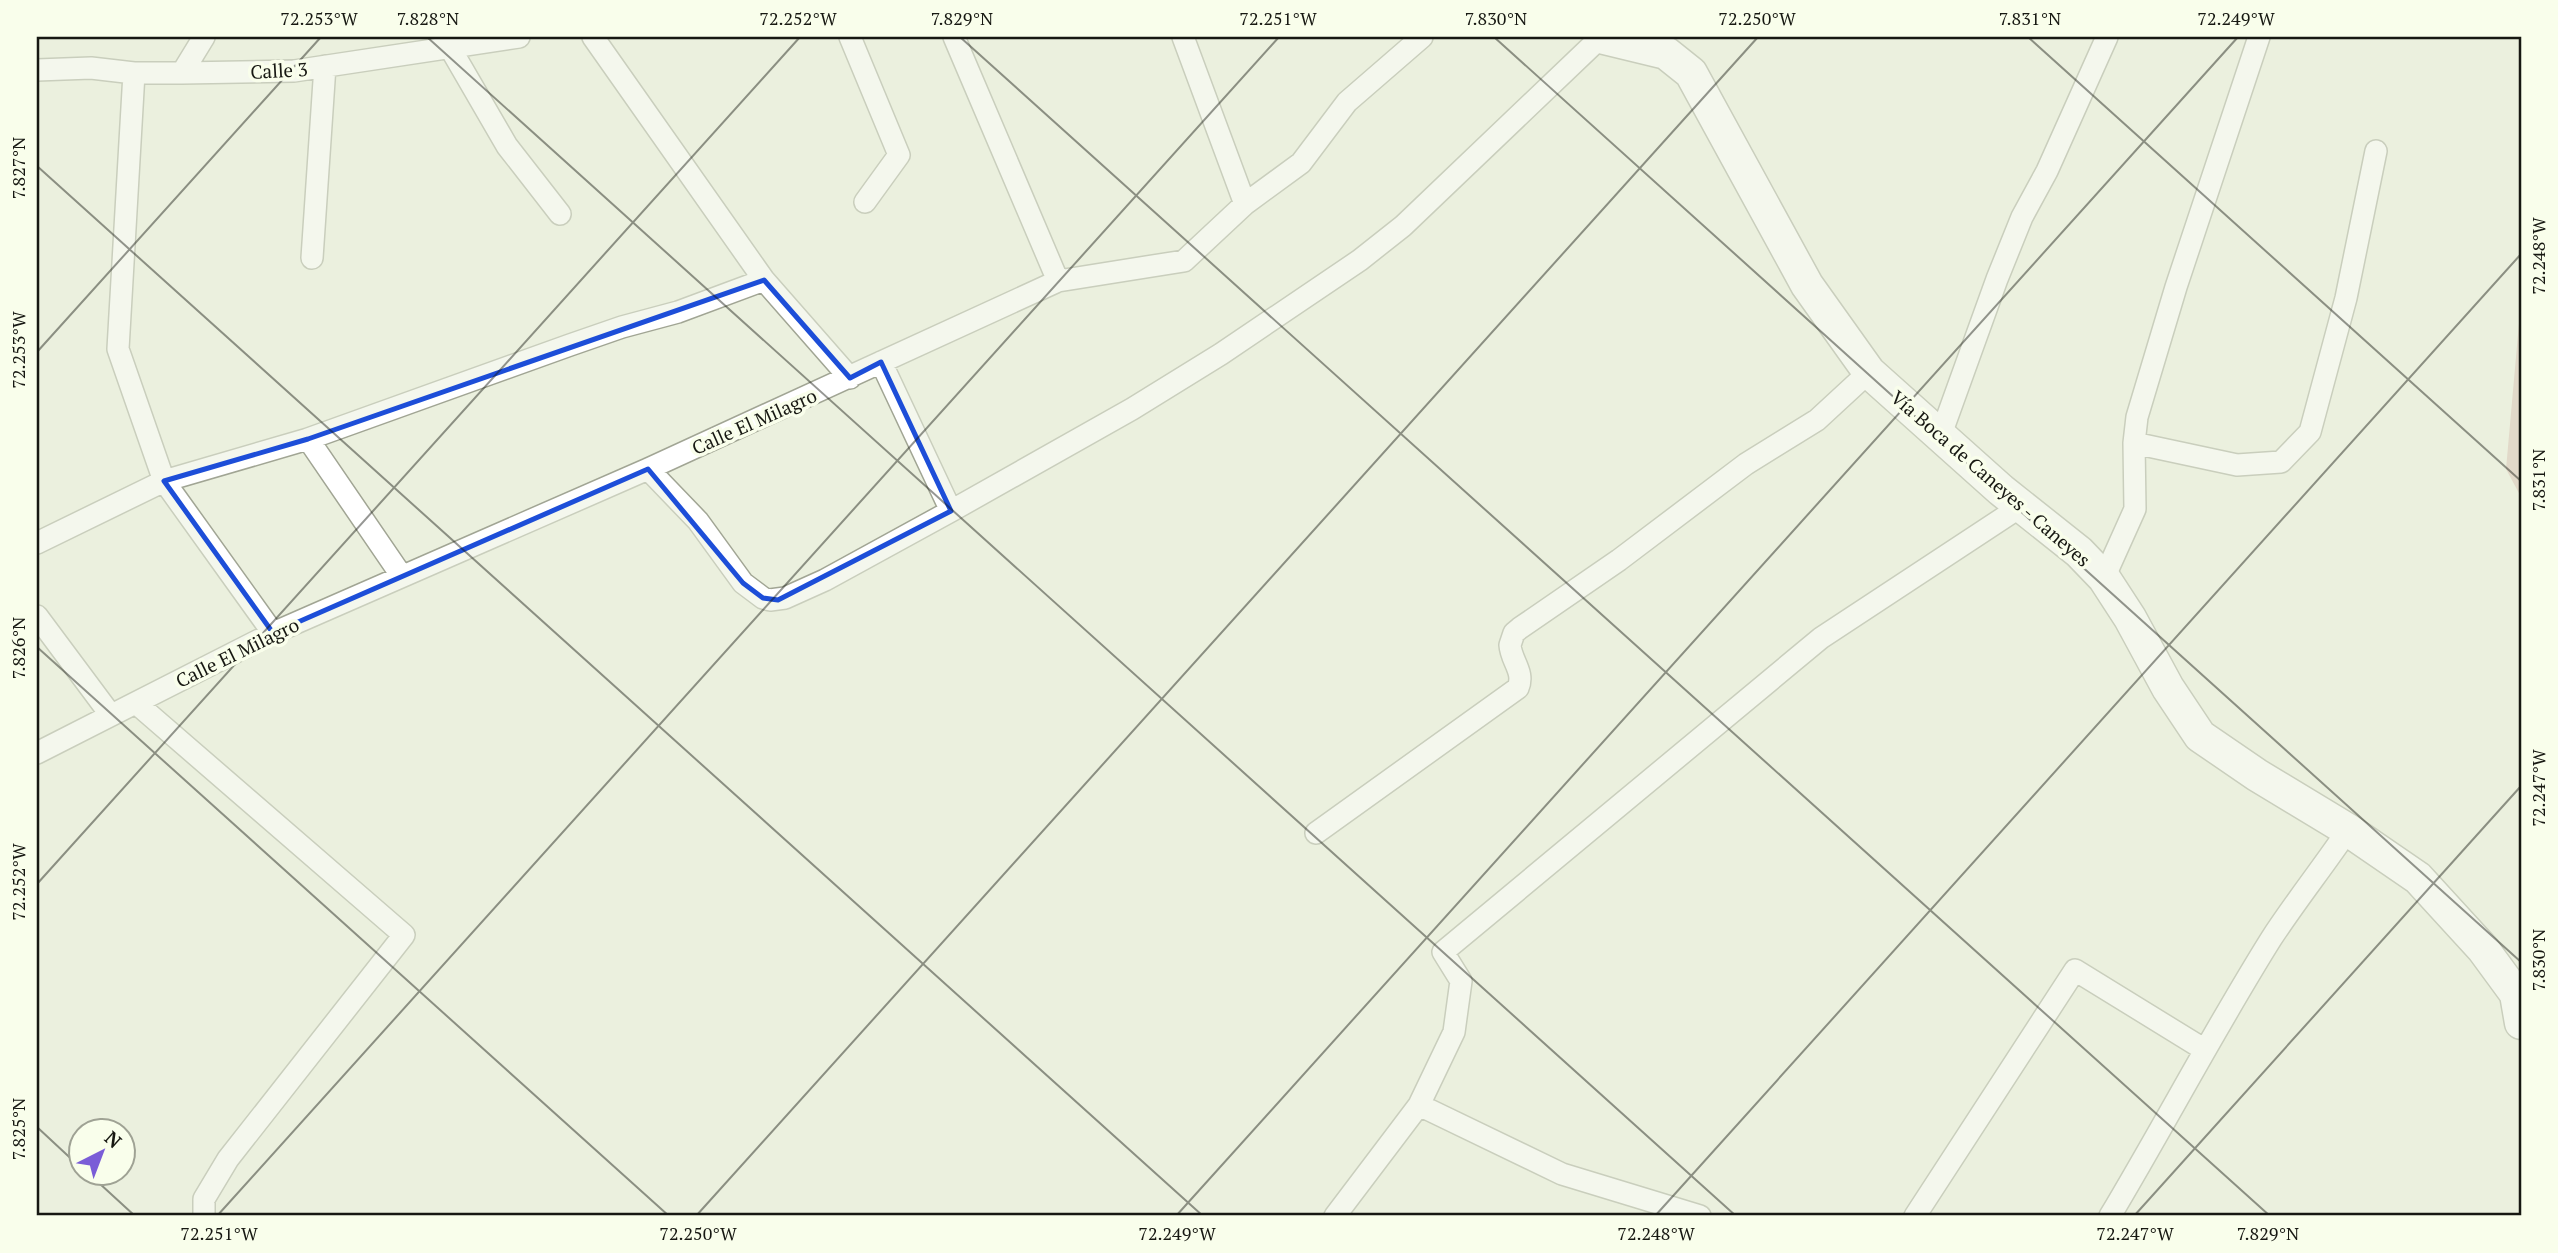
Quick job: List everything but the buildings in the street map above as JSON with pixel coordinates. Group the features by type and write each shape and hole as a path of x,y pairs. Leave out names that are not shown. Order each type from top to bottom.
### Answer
{"street":[{"path":"182,73 204,37"},
{"name":"Calle 3","path":"37,70 91,68 134,73 294,71 519,37"},
{"path":"593,37 764,279 850,378"},
{"path":"849,37 899,155 865,202"},
{"path":"954,37 1058,281"},
{"path":"1183,37 1245,204"},
{"name":"Calle El Milagro","path":"37,753 273,633 648,469 1058,281 1184,261 1245,204 1301,163 1348,102 1422,37"},
{"path":"648,469 698,521 743,583 756,594 770,600 785,598 825,580 1143,402 1221,354 1360,260 1403,226 1601,37"},
{"name":"Vía Boca de Caneyes - Caneyes","path":"1601,37 1666,53 1691,73 1807,285 1870,372 1941,438 2079,552 2104,578 2130,618 2168,688 2200,736 2418,878 2483,949 2516,994 2521,1023"},
{"path":"1941,438 1997,279 2022,217 2047,171 2107,37"},
{"path":"2104,578 2135,509 2134,443 2137,417 2176,287 2259,37"},
{"path":"449,46 507,146 560,214"},
{"path":"312,258 325,66"},
{"path":"134,73 118,349 164,481 273,633"},
{"path":"2134,443 2236,465 2281,462 2310,432 2346,298 2376,151"},
{"path":"37,543 164,481 308,439 622,327 678,312 764,279"},
{"path":"881,362 951,511"},
{"path":"1316,833 1517,688 1520,673 1510,645 1514,633 1520,628 1619,560 1746,464 1817,420 1870,372"},
{"path":"308,439 401,575"},
{"path":"1335,1216 1419,1105 1454,1031 1461,981 1443,952 1821,638 2023,505"},
{"path":"37,616 110,714"},
{"path":"136,703 404,935 228,1158 204,1199 204,1216"},
{"path":"2110,1216 2273,936 2348,830"},
{"path":"1915,1216 2076,970 2205,1050"},
{"path":"1419,1105 1562,1174 1705,1216"}],"highlighted area":[{"path":"764,280 850,378 881,362 951,511 778,600 763,598 743,583 648,469 273,633 164,481 308,439"}],"shaded area":[{"path":"2521,320 2521,497 2506,469"}]}
